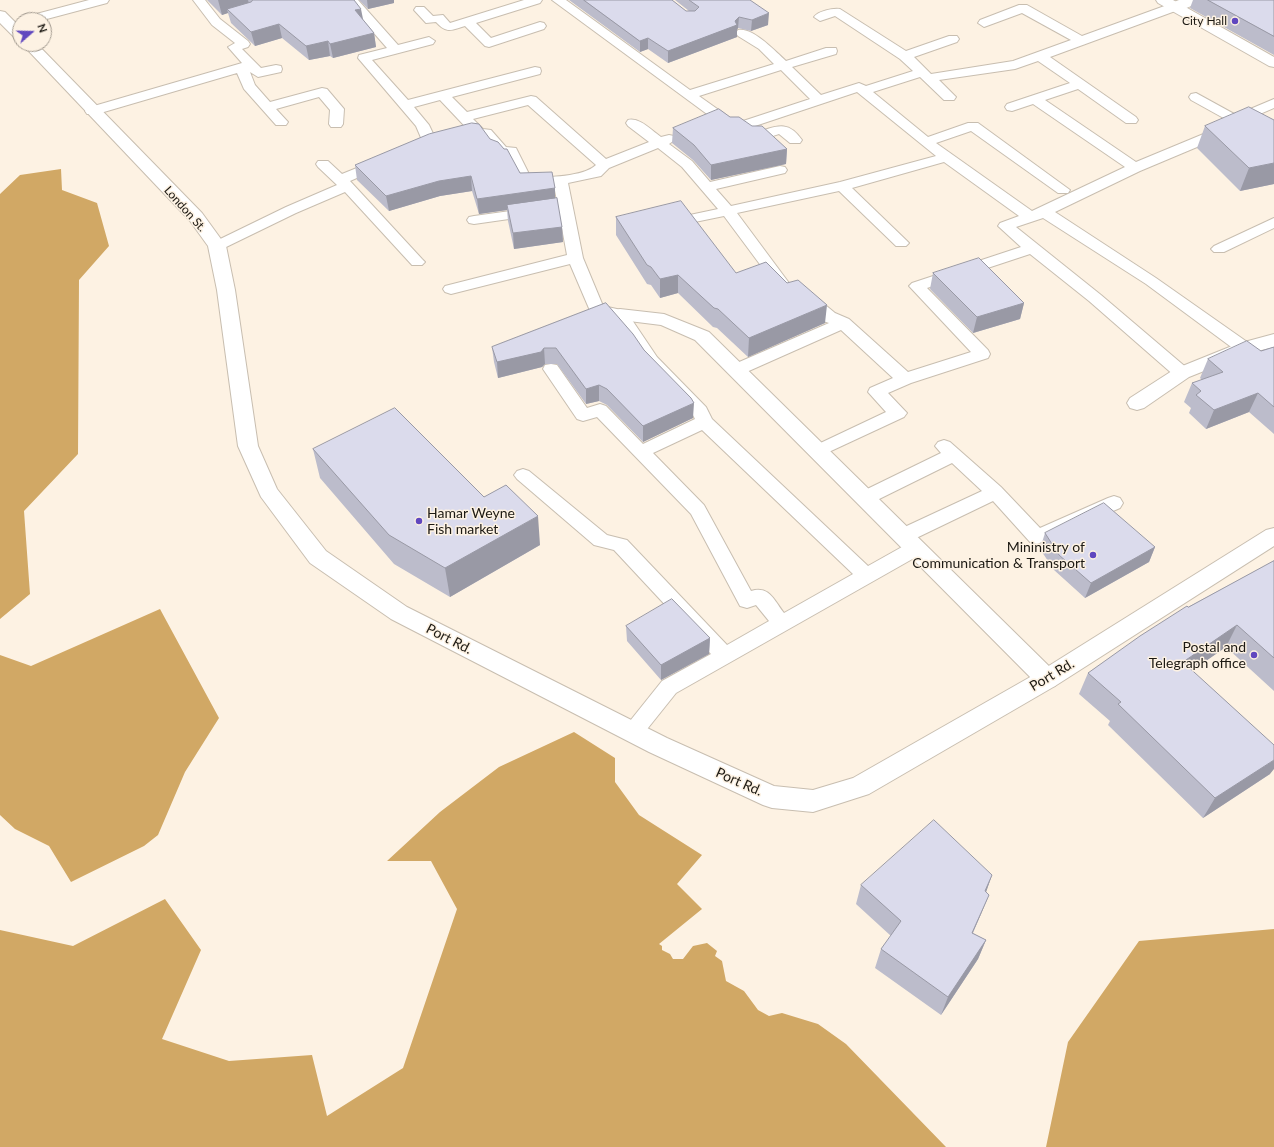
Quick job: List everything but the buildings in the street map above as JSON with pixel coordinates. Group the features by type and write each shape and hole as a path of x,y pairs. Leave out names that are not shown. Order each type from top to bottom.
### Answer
{"main road":[{"path":"1168,3 1192,0"},
{"path":"1168,3 1274,63"},
{"path":"0,14 12,23"},
{"name":"London St.","path":"37,52 196,217 216,246 226,290 248,446"},
{"path":"620,315 664,320 702,336 1047,679"},
{"path":"1137,403 1182,373 1244,348 1268,343 1274,340"},
{"name":"Port Rd.","path":"248,446 268,492 318,556 399,613 633,732 772,797 813,801 860,786 1047,679 1274,536"}],"lane":[{"path":"52,14 103,0"},
{"path":"199,0 216,22 244,44 234,47 246,66 249,86 281,122"},
{"path":"351,0 395,50"},
{"path":"420,10 430,20 439,18 446,27 468,22 536,0"},
{"path":"558,0 736,128 859,87 946,157 1037,214 1150,281 1244,348"},
{"path":"863,90 926,75 1015,65 1082,40 1168,3"},
{"path":"984,23 1023,8 1082,40"},
{"path":"820,17 836,12 905,56 949,97"},
{"path":"216,22 230,18"},
{"path":"468,22 489,43 540,26"},
{"path":"742,33 763,46 819,100"},
{"path":"905,56 953,38"},
{"path":"402,154 430,142 422,125 364,58 429,41"},
{"path":"690,94 831,51"},
{"path":"1040,56 1131,120"},
{"path":"92,111 246,66 258,73 276,69"},
{"path":"405,105 535,71"},
{"path":"1012,107 1080,84"},
{"path":"267,106 322,92 337,109 336,124"},
{"path":"444,96 480,134 486,133 502,152 511,151 526,183 560,180 596,173 604,165 680,134"},
{"path":"1196,97 1274,142"},
{"path":"463,116 531,100 604,165"},
{"path":"1036,100 1135,168"},
{"path":"1182,373 1095,298 1005,226 1037,214 1274,103"},
{"path":"707,122 721,116"},
{"path":"632,122 687,164 728,211 778,280 792,293 800,292 829,317 843,323 905,379"},
{"path":"741,126 756,137 781,129 795,140"},
{"path":"926,142 973,126 1063,190"},
{"path":"690,219 842,186 946,157"},
{"path":"216,246 291,210 389,159"},
{"path":"322,164 344,183 417,262"},
{"path":"706,187 780,170"},
{"path":"560,180 575,258 597,309 620,315 651,361 700,411 704,422 867,576"},
{"path":"842,186 901,243"},
{"path":"474,220 566,207"},
{"path":"1219,249 1274,222"},
{"path":"818,451 898,413 876,392 905,379 982,354 917,286 1032,248"},
{"path":"451,289 575,258"},
{"path":"736,370 843,323"},
{"path":"551,369 571,400 583,415 600,410 698,510 746,601 760,596 782,624"},
{"path":"641,452 704,422"},
{"path":"865,498 949,450 995,492 1037,537 1114,503"},
{"path":"523,475 601,540 620,545 724,656"},
{"path":"633,732 670,688 867,576 909,542 995,492"}],"shaded area":[{"path":"61,169 62,190 97,203 109,246 79,280 78,454 24,511 30,594 0,619 0,194 20,175"},
{"path":"160,609 219,718 185,772 158,835 144,846 71,882 49,846 15,829 0,815 0,655 31,666"},
{"path":"574,732 615,758 615,782 639,815 702,855 677,884 702,909 659,944 662,946 662,950 670,954 673,959 683,959 693,946 707,943 717,951 715,956 722,961 726,981 744,991 758,1010 769,1016 782,1013 818,1024 846,1044 946,1147 0,1147 0,930 73,946 165,899 201,950 162,1039 229,1061 312,1055 327,1116 403,1068 457,909 431,861 387,861 440,812 499,767"},
{"path":"1274,929 1274,1147 1046,1147 1068,1042 1139,941"}],"place":[{"name":"City Hall","path":"1235,21"},
{"name":"Hamar Weyne Fish market","path":"419,521"},
{"name":"Mininistry of Communication & Transport","path":"1093,555"},
{"name":"Postal and Telegraph office","path":"1254,655"}]}
